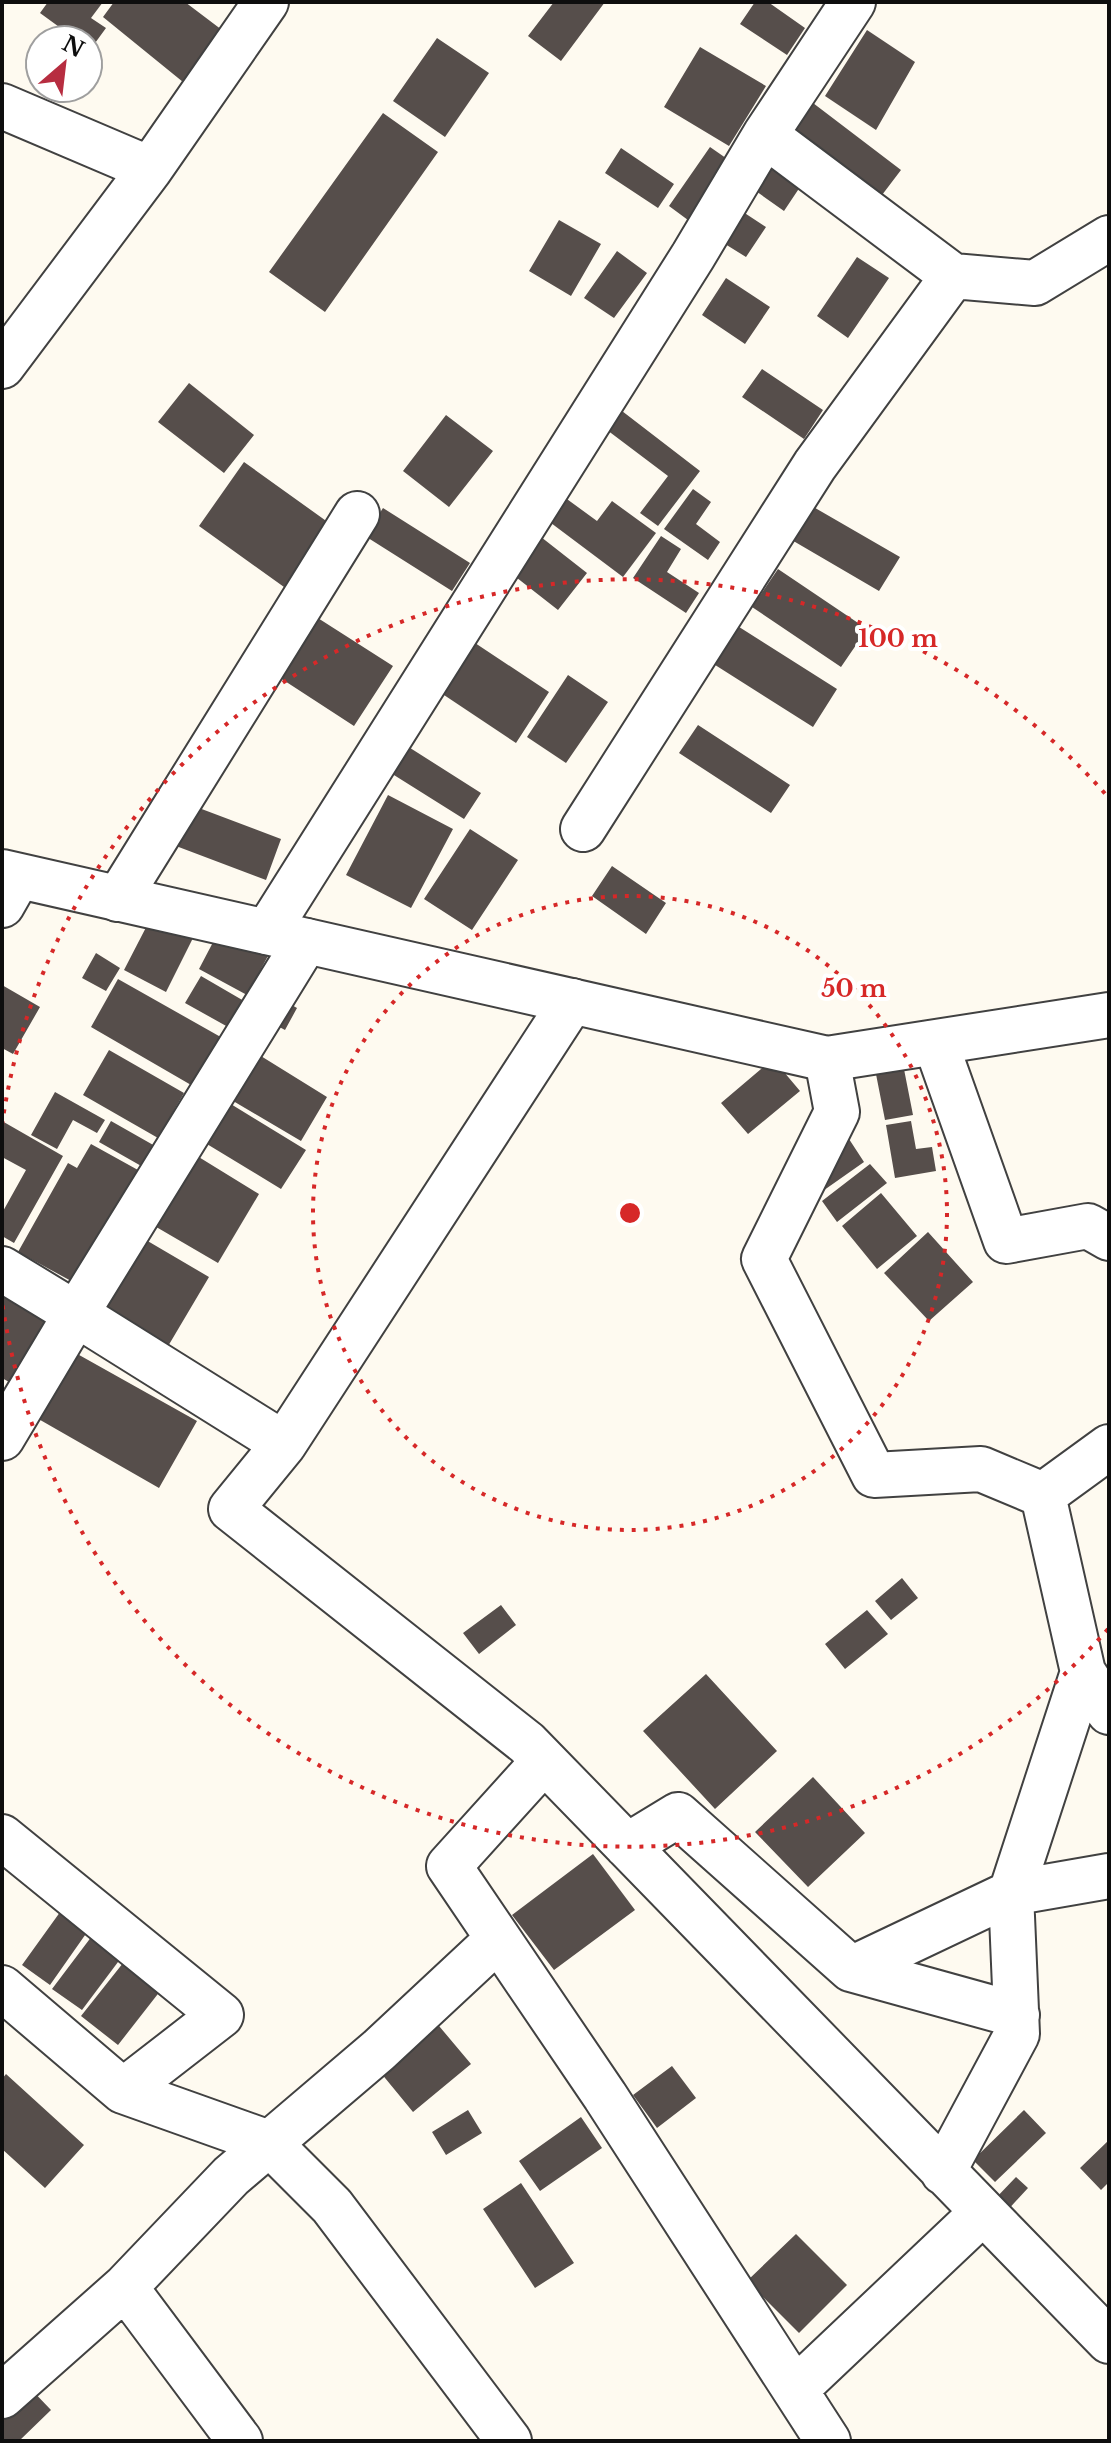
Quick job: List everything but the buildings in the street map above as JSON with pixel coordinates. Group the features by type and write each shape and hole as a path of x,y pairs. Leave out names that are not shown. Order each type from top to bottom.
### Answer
{"street":[{"path":"2,366 150,169 266,2"},
{"path":"2,1438 76,1314 286,936 765,135 853,2"},
{"path":"2,106 150,169"},
{"path":"765,135 953,276 1035,283 1109,238"},
{"path":"583,829 815,465 953,276"},
{"path":"118,899 357,514"},
{"path":"7,885 118,899 827,1059 1109,1015"},
{"path":"572,1001 284,1444 231,1509 527,1743 1109,2341"},
{"path":"933,1043 1006,1241 1088,1226 1109,1238"},
{"path":"827,1059 837,1112 764,1259 874,1475 981,1469 1043,1495"},
{"path":"2,1269 284,1444"},
{"path":"1043,1495 1109,1447"},
{"path":"1043,1495 1083,1672 1109,1712"},
{"path":"943,2172 1017,2034 1011,1893 1083,1672"},
{"path":"544,1761 449,1866 605,2096 796,2389 817,2437"},
{"path":"627,1846 678,1815 851,1969 1017,2015"},
{"path":"2,1837 221,2015 123,2091"},
{"path":"851,1969 1011,1893 1109,1876"},
{"path":"2,2396 125,2287 231,2176 379,2050 498,1939"},
{"path":"2,1988 123,2091 269,2143 332,2206 509,2441"},
{"path":"796,2389 983,2212"},
{"path":"125,2287 240,2441"}]}
